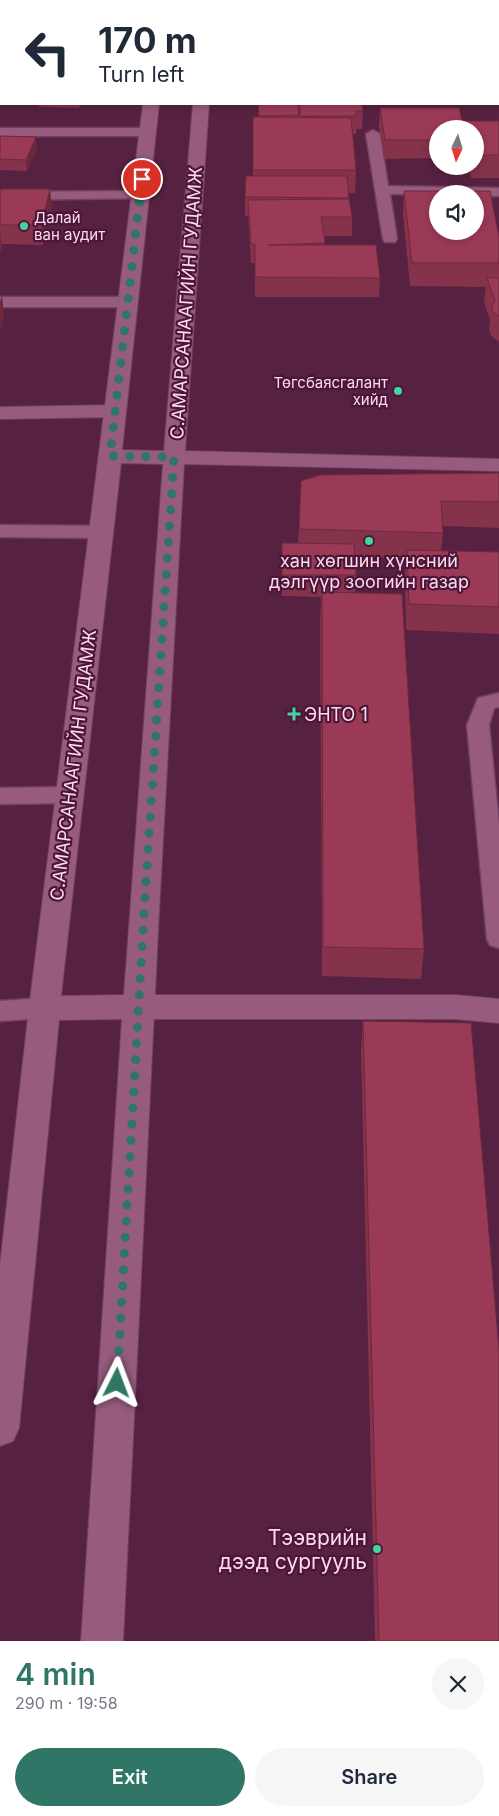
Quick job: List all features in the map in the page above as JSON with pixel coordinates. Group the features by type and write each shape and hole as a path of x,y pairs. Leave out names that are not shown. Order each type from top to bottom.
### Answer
{"main road":[{"name":"С.АМАРСАНААГИЙН ГУДАМЖ","path":"0,1428 9,1260 44,1008 151,105"},
{"name":"С.АМАРСАНААГИЙН ГУДАМЖ","path":"102,1641 139,1007 174,457 201,105"},
{"path":"0,413 116,411"},
{"path":"110,456 499,464"},
{"path":"44,1008 455,1007 499,1010"}],"lane":[{"path":"0,132 147,132"},
{"path":"373,134 390,240"},
{"path":"383,190 499,192"},
{"path":"0,196 140,195"},
{"path":"0,302 127,302"},
{"path":"0,531 101,532"},
{"path":"499,700 485,703 478,725 499,940"},
{"path":"0,796 69,795"},
{"path":"0,1011 44,1008"}],"building":[{"path":"258,105 298,105 299,115 259,116"},
{"path":"300,105 362,105 363,111 356,111 356,116 300,116"},
{"path":"380,108 459,108 462,120 429,120 429,140 385,140"},
{"path":"253,117 351,118 356,170 253,170"},
{"path":"484,121 499,121 499,155 484,155"},
{"path":"0,136 36,137 26,160 0,159"},
{"path":"246,176 347,176 349,198 245,197"},
{"path":"0,189 50,189 41,225 0,225"},
{"path":"404,191 429,191 429,240 484,240 484,191 490,191 499,237 499,263 412,263"},
{"path":"349,199 352,217 321,217 325,243 268,245 376,245 380,278 255,277 255,244 251,244 248,200"},
{"path":"487,278 499,278 499,316 493,312 492,306 495,301"},
{"path":"499,473 499,502 441,501 443,533 299,529 301,481 320,475"},
{"path":"282,543 354,544 356,575 282,575"},
{"path":"407,550 499,552 499,607 409,604"},
{"path":"322,592 402,594 424,949 323,947"},
{"path":"363,1021 471,1023 499,1350 499,1641 379,1641"}],"place":[{"name":"Далай ван аудит","path":"24,226"},
{"name":"Төгсбаясгалант хийд","path":"398,391"},
{"name":"хан хөгшин хүнсний дэлгүүр зоогийн газар","path":"369,541"},
{"name":"ЭНТО 1","path":"294,714"},
{"name":"Тээврийн дээд сургууль","path":"377,1549"}],"route":[{"path":"117,1383 139,991 174,457 110,456 142,179"}]}
